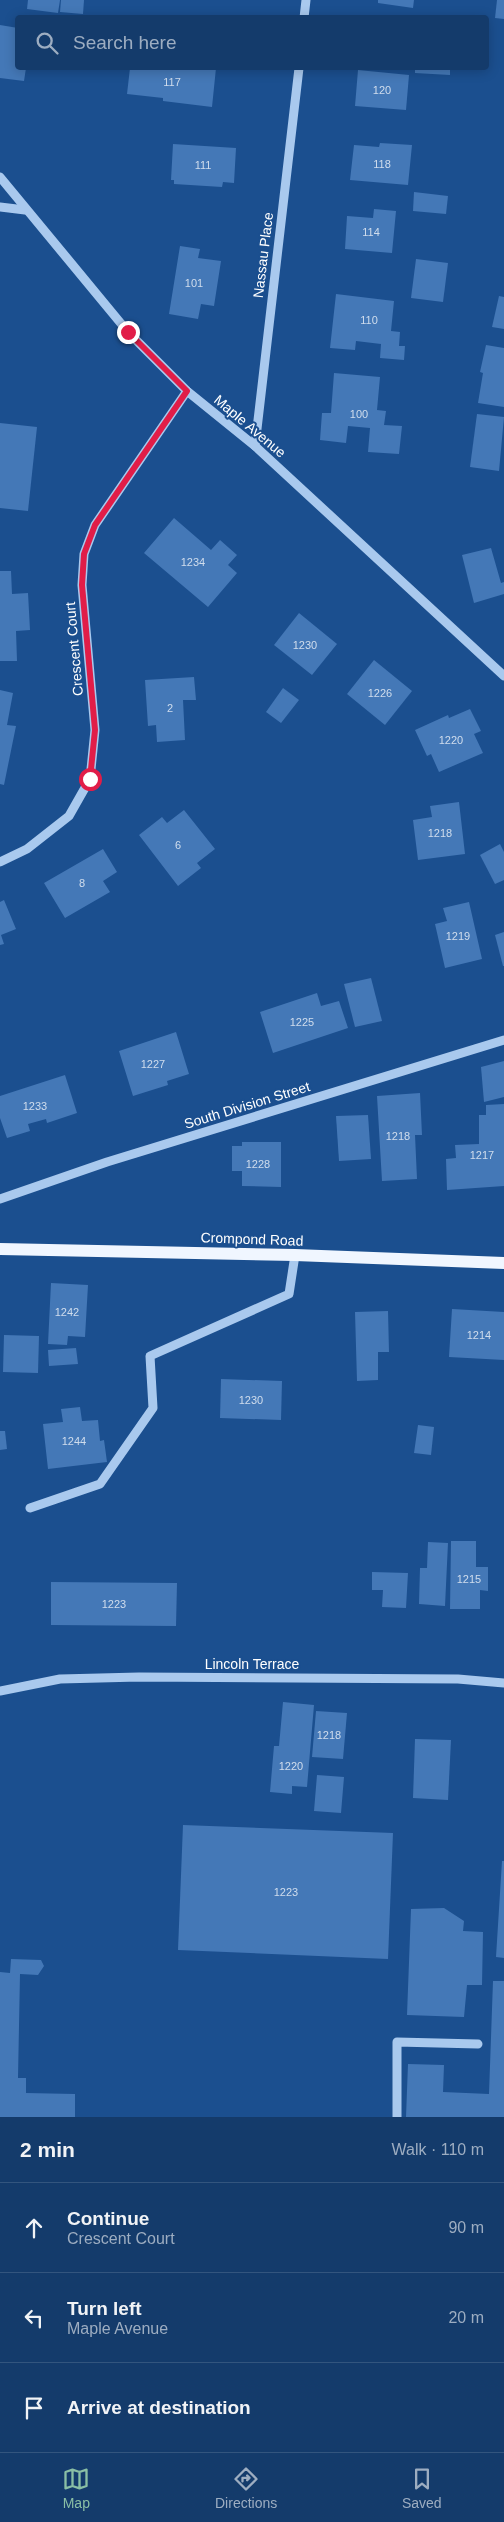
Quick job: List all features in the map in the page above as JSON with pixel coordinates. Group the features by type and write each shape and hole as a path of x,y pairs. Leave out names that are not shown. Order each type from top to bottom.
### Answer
{"main road":[{"name":"Crompond Road","path":"0,1249 295,1255 504,1263"}],"street":[{"path":"304,15 306,0"},
{"name":"Nassau Place","path":"255,446 299,70"},
{"name":"Maple Avenue","path":"0,177 25,210 128,332 187,391 255,446 504,676"},
{"path":"0,207 25,210"},
{"name":"Crescent Court","path":"0,862 27,849 70,816 90,779 95,730 82,585 84,554 95,525 187,391"},
{"name":"South Division Street","path":"0,1199 107,1162 504,1040"},
{"path":"30,1508 100,1484 153,1408 150,1356 289,1294 295,1255"},
{"name":"Lincoln Terrace","path":"0,1691 60,1680 139,1677 458,1680 504,1683"},
{"path":"397,2117 397,2042 478,2044"}],"building":[{"path":"28,0 60,0 58,13 27,9"},
{"path":"61,0 84,0 83,14 60,12"},
{"path":"378,0 414,0 413,8 378,3"},
{"path":"497,0 504,0 504,19 495,18"},
{"path":"0,25 15,28 15,70 26,70 24,81 0,78"},
{"path":"130,70 216,70 212,107 127,94"},
{"path":"358,70 409,75 406,110 355,106"},
{"path":"415,70 450,70 450,75 415,73"},
{"path":"380,143 412,145 408,185 350,180 354,145 379,147"},
{"path":"173,144 236,148 234,183 223,182 222,187 174,184 174,180 171,180"},
{"path":"414,192 448,196 446,214 413,211"},
{"path":"374,209 396,211 392,253 345,249 347,216 373,218"},
{"path":"180,246 200,249 198,258 221,261 214,306 201,304 198,319 169,314"},
{"path":"416,259 448,263 443,302 411,298"},
{"path":"336,294 394,301 391,331 400,332 399,346 405,346 404,360 380,358 381,344 356,341 355,350 330,348"},
{"path":"499,296 504,297 504,329 492,327"},
{"path":"486,345 504,348 504,407 478,403 483,373 480,372"},
{"path":"334,373 380,377 377,410 386,411 384,425 402,426 399,454 368,452 370,428 348,426 346,443 320,440 322,413 331,413"},
{"path":"477,414 504,417 499,471 470,467"},
{"path":"0,423 37,427 28,511 0,508"},
{"path":"174,518 211,550 220,540 237,555 228,565 237,573 208,607 144,553"},
{"path":"491,548 501,583 504,582 504,594 474,603 462,555"},
{"path":"0,571 11,571 12,594 28,593 30,630 16,631 17,661 0,661"},
{"path":"299,613 337,644 312,675 274,645"},
{"path":"374,660 412,691 385,725 347,694"},
{"path":"194,677 196,700 183,700 185,740 157,742 156,725 148,726 145,680"},
{"path":"283,688 299,700 281,723 266,712"},
{"path":"0,690 13,693 7,725 16,726 4,785 0,784"},
{"path":"470,709 481,731 474,734 483,753 439,772 431,754 427,756 415,730 448,715 449,718"},
{"path":"459,802 465,854 418,860 413,820 432,817 430,806"},
{"path":"184,810 215,849 197,863 201,868 178,886 139,835 162,817 167,823"},
{"path":"500,844 504,852 504,880 495,884 480,855"},
{"path":"103,849 117,872 103,881 110,892 65,918 44,883"},
{"path":"4,900 16,929 1,935 4,944 0,945 0,902"},
{"path":"469,902 482,959 445,968 435,924 447,921 443,908"},
{"path":"504,932 504,966 503,966 495,935"},
{"path":"371,978 382,1021 355,1027 344,984"},
{"path":"317,993 321,1006 339,1001 348,1028 273,1053 260,1012"},
{"path":"176,1032 189,1074 167,1081 168,1085 133,1096 119,1051"},
{"path":"504,1061 504,1097 484,1102 481,1067"},
{"path":"65,1075 77,1113 47,1123 46,1119 28,1124 30,1131 7,1138 0,1118 0,1096"},
{"path":"420,1093 422,1135 415,1135 417,1179 382,1181 377,1096"},
{"path":"504,1104 504,1186 447,1190 446,1159 456,1158 455,1145 479,1144 479,1115 486,1115 486,1105"},
{"path":"368,1115 371,1159 339,1161 336,1116"},
{"path":"242,1142 281,1142 281,1187 242,1186 242,1171 232,1171 232,1146 242,1146"},
{"path":"51,1283 88,1285 85,1337 68,1336 67,1345 48,1344"},
{"path":"452,1309 504,1312 504,1360 449,1357"},
{"path":"388,1311 389,1352 378,1352 378,1380 357,1381 355,1312"},
{"path":"4,1335 39,1336 38,1373 3,1372"},
{"path":"76,1348 78,1364 49,1366 48,1350"},
{"path":"221,1379 282,1381 281,1420 220,1418"},
{"path":"80,1407 82,1421 98,1420 100,1441 104,1440 107,1462 48,1469 43,1424 63,1422 61,1409"},
{"path":"418,1425 434,1427 431,1455 414,1453"},
{"path":"0,1431 5,1431 7,1449 0,1450"},
{"path":"451,1541 476,1541 476,1567 488,1567 488,1591 480,1590 480,1609 450,1609"},
{"path":"428,1542 448,1543 445,1606 419,1604 420,1568 427,1568"},
{"path":"372,1572 408,1573 406,1608 382,1607 383,1590 372,1590"},
{"path":"51,1582 177,1583 176,1626 51,1625"},
{"path":"283,1702 314,1705 307,1787 292,1786 292,1794 270,1792 274,1746 279,1746"},
{"path":"316,1711 347,1713 343,1759 312,1757"},
{"path":"415,1739 451,1740 448,1800 413,1798"},
{"path":"317,1775 344,1777 341,1813 314,1811"},
{"path":"183,1825 393,1833 388,1959 178,1950"},
{"path":"502,1861 504,1861 504,1958 496,1957"},
{"path":"444,1908 464,1921 463,1931 483,1932 482,1985 467,1985 464,2017 407,2015 411,1909"},
{"path":"11,1959 41,1960 44,1966 38,1975 20,1974 18,2078 26,2078 26,2093 75,2094 75,2117 0,2117 0,1972 10,1973"},
{"path":"493,1981 504,1981 504,2117 406,2117 408,2064 444,2065 443,2092 489,2094"}],"route":[{"path":"90,779 95,730 82,585 84,554 95,525 187,391 128,332"}]}
